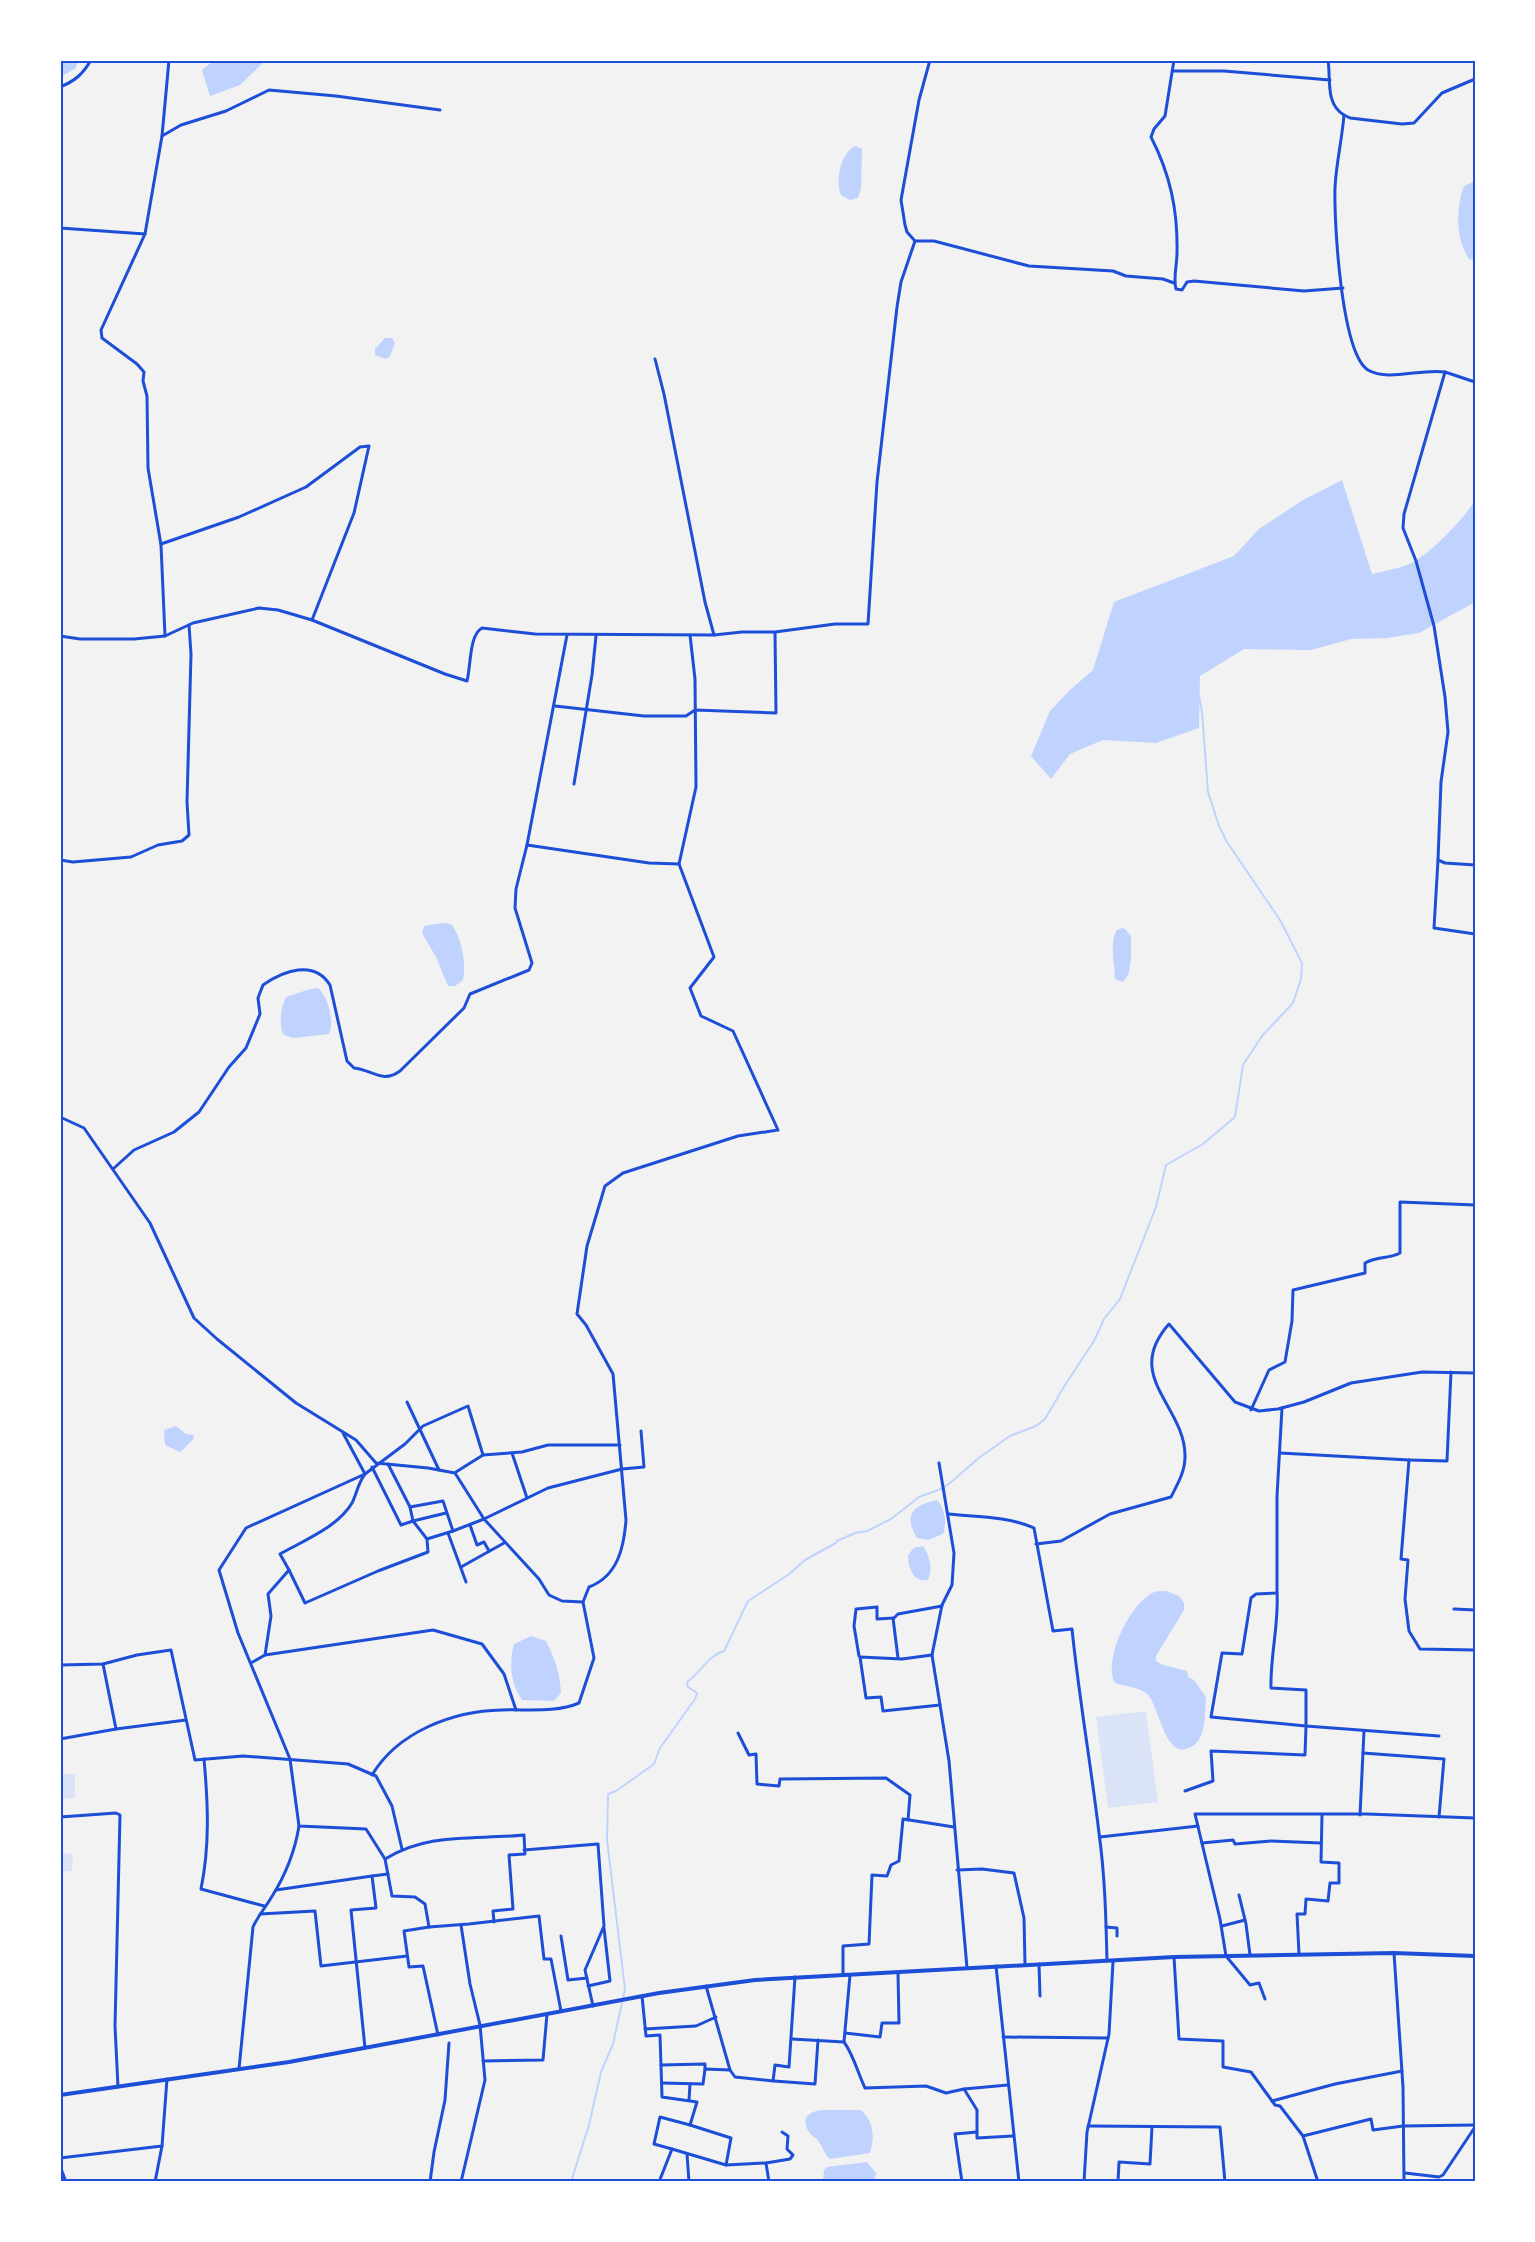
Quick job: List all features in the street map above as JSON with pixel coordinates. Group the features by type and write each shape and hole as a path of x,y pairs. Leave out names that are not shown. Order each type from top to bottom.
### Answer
{"street":[{"path":"60,87 72,82 84,72 91,60"},
{"path":"165,636 161,545 148,468 147,396 143,381 144,372 137,364 102,338 101,330 145,234 162,136 169,60"},
{"path":"915,241 904,225 902,200 919,100 930,60"},
{"path":"1174,60 1165,116 1154,129 1151,137 1163,160 1173,191 1177,253 1174,283 1176,289 1182,290 1187,282 1194,281 1305,291 1343,288"},
{"path":"1328,60 1331,101 1335,108 1350,118 1402,124 1414,123 1442,93 1475,79"},
{"path":"1174,71 1224,71 1330,80"},
{"path":"162,136 181,125 226,111 269,90 336,96 440,110"},
{"path":"1344,115 1336,173 1337,251 1350,334 1362,365 1374,373 1401,375 1432,370 1475,382"},
{"path":"60,228 145,234"},
{"path":"915,241 922,239 934,241 1029,266 1113,271 1126,276 1163,279 1174,283"},
{"path":"60,636 80,639 134,639 165,636 189,625 259,608 278,610 312,620 445,675 467,681 471,668 473,637 476,631 482,628 506,632 596,636 714,635 775,632 835,624 868,624 877,483 894,329 901,282 915,241"},
{"path":"655,358 705,602 714,635"},
{"path":"1445,372 1404,514 1403,528 1434,626 1448,732 1441,782 1434,928 1475,934"},
{"path":"161,545 239,517 306,488 360,447 369,447 354,513 312,620"},
{"path":"60,860 73,862 130,857 158,845 182,840 189,835 191,654 189,625"},
{"path":"555,706 644,716 686,716 695,710 776,713 775,632"},
{"path":"113,1169 134,1150 174,1132 200,1112 229,1067 246,1048 260,1014 258,998 263,985 294,968 317,973 326,978 330,985 346,1061 354,1068 366,1069 381,1077 389,1077 400,1071 464,1008 470,994 529,970 532,963 515,908 516,889 555,706 567,635"},
{"path":"372,1775 382,1758 400,1743 420,1731 458,1715 568,1708 579,1703 594,1658 583,1602 589,1587 601,1583 617,1564 624,1540 626,1520 613,1374 586,1325 577,1314 587,1246 605,1186 622,1173 738,1136 778,1130 733,1031 701,1016 690,988 714,957 679,864 696,787 695,679 690,635"},
{"path":"574,784 596,636"},
{"path":"527,845 649,863 679,864"},
{"path":"1438,860 1445,863 1475,865"},
{"path":"60,1117 84,1128 150,1223 194,1318 296,1403 356,1440 376,1463 455,1473 483,1455 512,1453 548,1445 620,1445"},
{"path":"1251,1410 1269,1370 1285,1362 1292,1321 1293,1290 1365,1273 1365,1263 1375,1258 1395,1256 1400,1253 1400,1202 1475,1205"},
{"path":"1036,1544 1061,1541 1110,1514 1171,1497 1183,1470 1184,1448 1181,1434 1152,1378 1152,1358 1160,1334 1169,1324 1235,1402 1259,1412 1304,1402 1351,1383 1422,1372 1475,1373"},
{"path":"1280,1453 1447,1461 1451,1372"},
{"path":"406,1402 439,1470"},
{"path":"388,1464 410,1507 413,1521 427,1539 428,1552 305,1603 280,1554 327,1528 351,1504 359,1482 376,1463 405,1444 419,1429 468,1406 483,1455"},
{"path":"1185,1791 1213,1781 1211,1751 1305,1755 1306,1690 1271,1688 1270,1672 1277,1629 1277,1496 1282,1408"},
{"path":"427,1539 470,1525 548,1488 622,1469 644,1467 641,1431"},
{"path":"343,1432 365,1474"},
{"path":"512,1453 527,1498"},
{"path":"1409,1460 1401,1559 1408,1560 1405,1599 1409,1631 1420,1649 1475,1650"},
{"path":"939,1463 954,1564 952,1586 942,1606 932,1655 949,1761 967,1968"},
{"path":"372,1467 401,1526 447,1513"},
{"path":"455,1473 484,1519 539,1579 549,1595 562,1601 583,1602"},
{"path":"239,2069 253,1927 275,1890 295,1846 298,1826 290,1759 238,1633 219,1569 246,1528 365,1474"},
{"path":"410,1507 443,1501 453,1532"},
{"path":"948,1514 1021,1522 1034,1528 1053,1631 1072,1629 1078,1693 1100,1837 1107,1961"},
{"path":"470,1525 477,1545 484,1542 489,1551"},
{"path":"448,1533 466,1582"},
{"path":"460,1567 504,1543"},
{"path":"265,1655 271,1616 268,1594 289,1570"},
{"path":"1277,1593 1256,1594 1251,1598 1242,1654 1222,1653 1211,1718 1438,1736"},
{"path":"940,1705 884,1711 882,1697 866,1698 854,1626 856,1608 877,1607 877,1619 893,1618 909,1612 942,1606"},
{"path":"1454,1609 1475,1610"},
{"path":"893,1618 898,1658"},
{"path":"250,1663 265,1655 433,1630 482,1644 504,1674 516,1710"},
{"path":"60,1665 103,1664 137,1655 171,1650 195,1760 243,1756 348,1764 376,1776 392,1806 402,1849"},
{"path":"860,1657 898,1658 932,1655"},
{"path":"103,1664 116,1729"},
{"path":"60,1739 186,1720"},
{"path":"1360,1815 1364,1731"},
{"path":"738,1733 749,1755 756,1754 757,1784 778,1786 780,1779 886,1778 910,1795 908,1820"},
{"path":"1362,1753 1444,1759 1439,1817"},
{"path":"204,1759 208,1821 207,1859 201,1889 265,1906"},
{"path":"60,1817 116,1813 120,1815 116,2026 118,2087"},
{"path":"1265,1999 1259,1983 1250,1985 1226,1956 1195,1814 1475,1818"},
{"path":"1299,1954 1297,1914 1305,1914 1306,1899 1328,1901 1330,1883 1339,1883 1340,1863 1321,1862 1322,1815"},
{"path":"843,1976 843,1946 869,1944 872,1875 886,1876 891,1865 899,1861 903,1819 954,1827"},
{"path":"298,1826 366,1829 385,1859 392,1896 415,1897 425,1904 429,1927"},
{"path":"1100,1837 1198,1826"},
{"path":"385,1859 402,1849 435,1839 524,1835 525,1854 509,1855 513,1909 493,1911 494,1922"},
{"path":"1202,1843 1233,1840 1235,1844 1271,1841 1321,1843"},
{"path":"524,1850 598,1844 610,1981 588,1986"},
{"path":"957,1870 981,1869 1014,1873 1024,1918 1025,1965"},
{"path":"275,1890 388,1874"},
{"path":"365,2048 351,1910 376,1908 372,1876"},
{"path":"1239,1895 1250,1955"},
{"path":"259,1914 315,1911 321,1966 407,1956"},
{"path":"438,2035 423,1966 409,1967 404,1931 539,1916 544,1959 551,1959 561,2012"},
{"path":"1221,1926 1245,1920"},
{"path":"461,1925 480,2025 485,2080 461,2182"},
{"path":"593,2006 585,1970 604,1926"},
{"path":"1106,1927 1117,1928 1117,1936"},
{"path":"561,1936 568,1980 587,1978"},
{"path":"60,2095 365,2048 642,1996 706,1986 795,1977 1174,1957 1394,1953 1475,1956"},
{"path":"1394,1953 1402,2072 1404,2182"},
{"path":"1174,1957 1179,2039 1223,2041 1223,2067 1251,2072 1275,2105 1280,2106 1303,2136 1318,2182"},
{"path":"1084,2182 1088,2126 1108,2038 1113,1962"},
{"path":"1039,1964 1040,1996"},
{"path":"996,1966 1019,2182"},
{"path":"845,2033 880,2037 882,2023 899,2023 898,1973"},
{"path":"850,1975 844,2042 850,2050 865,2088 926,2086 946,2093 1008,2085"},
{"path":"773,2081 775,2065 789,2067 795,1977"},
{"path":"706,1986 730,2070 735,2077 815,2084 818,2040"},
{"path":"642,1996 646,2036 660,2035 662,2097 697,2102 690,2125"},
{"path":"483,2061 543,2060 547,2014"},
{"path":"645,2029 696,2026 716,2017"},
{"path":"1003,2037 1108,2038"},
{"path":"791,2039 844,2042"},
{"path":"430,2182 445,2100 449,2043"},
{"path":"661,2066 705,2064 703,2084 662,2083"},
{"path":"705,2069 730,2070"},
{"path":"1272,2101 1335,2084 1402,2072"},
{"path":"155,2182 162,2146 167,2079"},
{"path":"689,2101 690,2084"},
{"path":"964,2089 977,2110 977,2138 1013,2136"},
{"path":"726,2164 731,2138 660,2117 654,2144 726,2164 766,2163 790,2159 793,2155 787,2148 788,2136 782,2132"},
{"path":"1303,2136 1371,2119 1373,2130 1403,2126 1475,2126"},
{"path":"1088,2126 1220,2127 1225,2182"},
{"path":"1118,2182 1119,2162 1150,2164 1152,2126"},
{"path":"1404,2173 1439,2177 1443,2175 1475,2126"},
{"path":"962,2182 955,2134 977,2132"},
{"path":"60,2158 162,2146"},
{"path":"659,2182 672,2149"},
{"path":"687,2153 689,2182"},
{"path":"766,2163 769,2182"},
{"path":"60,2166 66,2182"}],"shaded area":[{"path":"1146,1711 1158,1802 1108,1808 1096,1717"},
{"path":"60,1774 75,1774 75,1798 60,1799"},
{"path":"60,1853 73,1854 72,1871 60,1871"}],"water":[{"path":"60,60 79,60 75,69 60,77"},
{"path":"214,60 266,60 240,85 210,96 202,70"},
{"path":"855,146 862,149 861,188 858,198 850,200 841,195 839,175 842,161"},
{"path":"1475,181 1475,260 1469,259 1464,251 1459,232 1458,213 1464,186"},
{"path":"385,338 392,338 395,343 390,356 386,359 375,355 375,349"},
{"path":"1342,480 1372,574 1409,564 1426,553 1462,518 1475,501 1475,602 1419,633 1387,638 1351,639 1311,650 1244,649 1200,676 1199,728 1156,743 1103,740 1070,754 1051,779 1031,756 1050,711 1093,670 1114,602 1234,556 1259,529 1303,500"},
{"path":"451,924 455,929 462,950 463,980 455,986 448,986 436,957 422,933 424,926"},
{"path":"1122,928 1131,936 1129,973 1123,982 1115,979 1113,947 1117,930"},
{"path":"318,988 325,997 330,1010 329,1034 293,1038 284,1035 281,1016 286,997"},
{"path":"176,1426 186,1434 194,1435 193,1440 180,1452 165,1445 164,1430"},
{"path":"937,1500 944,1516 943,1534 928,1540 917,1538 911,1523 913,1512 922,1505"},
{"path":"923,1546 930,1563 928,1580 915,1577 908,1560 908,1555 914,1548"},
{"path":"1166,1591 1179,1596 1184,1603 1184,1610 1156,1656 1156,1661 1187,1671 1188,1677 1194,1680 1206,1697 1204,1727 1198,1741 1186,1749 1178,1749 1172,1745 1146,1693 1115,1683 1112,1673 1115,1647 1127,1621 1143,1600 1154,1592"},
{"path":"531,1636 546,1641 554,1660 560,1679 561,1693 554,1701 522,1700 515,1687 511,1666 514,1644"},
{"path":"824,2110 861,2110 871,2125 873,2141 870,2153 830,2159 810,2133 805,2122 811,2113"},
{"path":"867,2162 876,2173 874,2182 823,2182 824,2170 827,2167"}],"waterway":[{"path":"571,2182 589,2125 601,2072 613,2044 625,1989 607,1840 608,1794 616,1791 654,1764 660,1748 695,1699 697,1693 688,1687 687,1682 709,1660 724,1651 748,1601 788,1575 805,1560 837,1541 855,1533 867,1531 891,1519 919,1497 941,1489 1010,1436 1036,1426 1045,1419 1094,1341 1104,1319 1120,1299 1156,1207 1166,1165 1203,1144 1235,1117 1243,1065 1262,1036 1293,1003 1301,979 1302,963 1280,920 1227,842 1219,826 1208,792 1199,696"}]}
